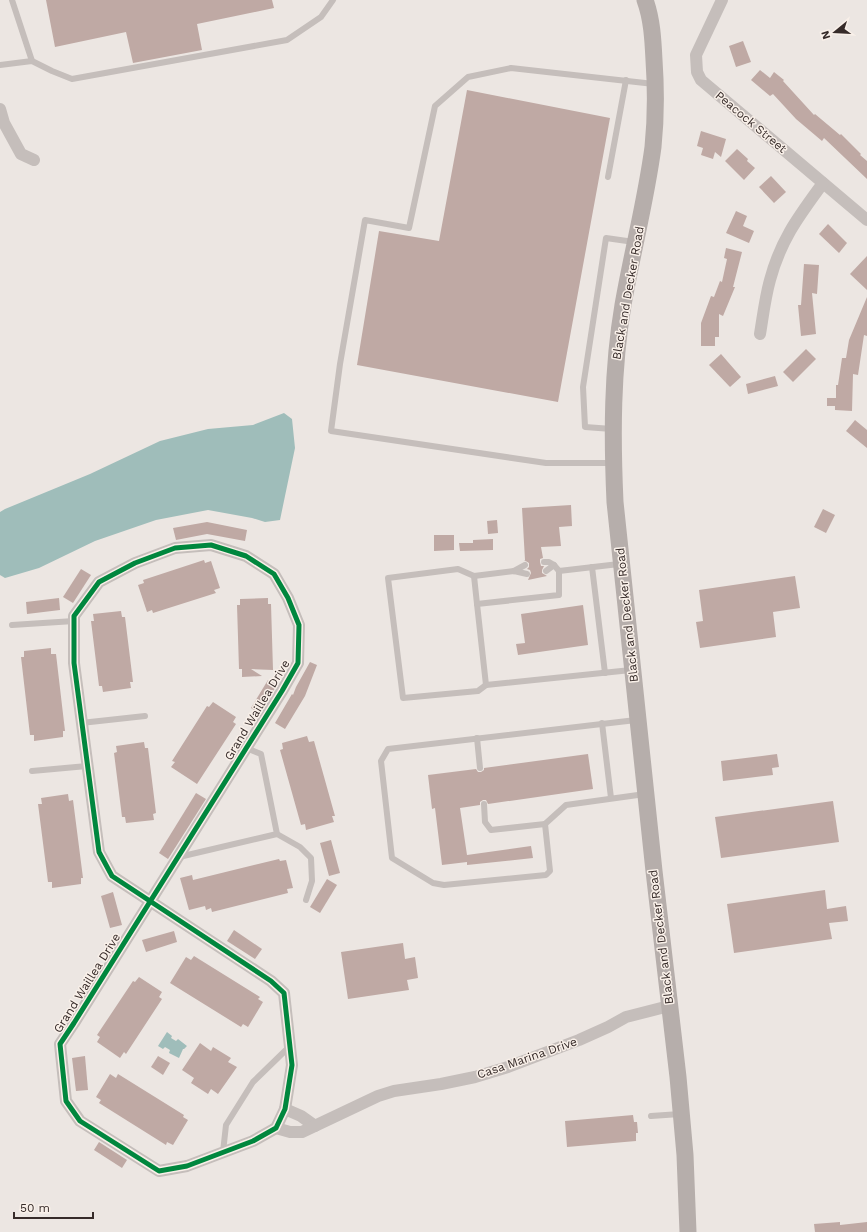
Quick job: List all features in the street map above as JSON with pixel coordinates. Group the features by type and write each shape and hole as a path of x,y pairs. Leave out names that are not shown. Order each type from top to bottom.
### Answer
{"main road":[{"name":"Black and Decker Road","path":"645,0 653,44 655,84 653,146 623,306 616,360 613,463 615,502 685,1155 688,1232"}],"street":[{"name":"Peacock Street","path":"722,0 696,55 697,72 701,80 867,220"},
{"path":"0,109 4,123 21,154 34,160"},
{"path":"760,334 770,281 785,239 795,220 823,183"},
{"name":"Grand Waillea Drive","path":"74,621 74,616 99,582 135,563 175,548 211,545 246,556 274,574 288,598 299,625 298,663 246,748 150,901 60,1044 66,1101 80,1121 159,1171 187,1166 253,1140 276,1128 286,1109 292,1065 284,993 271,981 150,901 110,875 99,852 74,663 74,621"},
{"name":"Casa Marina Drive","path":"276,1128 290,1132 302,1132 378,1096 394,1091 475,1077 508,1067 579,1040 626,1017 669,1006"},
{"path":"286,1109 301,1116 315,1126"},
{"path":"290,1132 301,1116"}],"lane":[{"path":"12,0 32,61"},
{"path":"0,65 32,61 72,79 287,40 320,17 333,0"},
{"path":"613,463 546,463 331,431 340,364 365,220 410,228 434,106 468,77 511,68 655,84"},
{"path":"608,177 626,80"},
{"path":"614,429 585,426 583,387 606,238 636,242"},
{"path":"477,604 559,595 559,571 549,562 544,562"},
{"path":"559,571 622,564"},
{"path":"514,571 525,565"},
{"path":"546,571 554,565"},
{"path":"592,567 605,673"},
{"path":"527,574 514,571 474,576 458,569 388,578 403,698 478,691 486,685 633,670"},
{"path":"474,576 486,685"},
{"path":"12,625 74,621"},
{"path":"81,723 145,716"},
{"path":"545,824 550,871 546,875 444,885 432,883 392,858 381,761 388,749 638,720"},
{"path":"602,723 611,798"},
{"path":"477,738 480,768"},
{"path":"246,748 261,754 277,834"},
{"path":"32,771 87,766"},
{"path":"484,804 485,822 491,830 545,824 566,804 646,794"},
{"path":"177,858 277,834 300,847 312,858 312,881 306,900"},
{"path":"223,1152 226,1125 254,1082 290,1046"},
{"path":"651,1116 681,1114"}],"water":[{"path":"284,413 292,419 295,448 280,520 265,522 252,518 208,510 156,520 95,541 39,568 5,578 0,575 0,512 5,509 90,474 160,441 208,429 253,425"},
{"path":"167,1032 172,1036 171,1038 176,1041 178,1039 187,1046 183,1049 179,1058 169,1053 170,1050 165,1047 163,1049 158,1046"}],"building":[{"path":"46,0 272,0 274,8 197,24 202,50 133,63 126,32 55,47"},
{"path":"743,41 751,62 736,67 729,46"},
{"path":"760,70 770,78 774,72 784,80 783,81 814,115 815,114 840,135 841,134 861,154 860,155 867,161 867,179 824,138 822,141 796,119 773,94 770,96 751,80"},
{"path":"467,90 610,118 558,402 357,365 379,231 439,241"},
{"path":"701,131 726,139 721,157 715,152 713,159 701,155 703,148 697,146"},
{"path":"737,149 755,168 744,180 725,161"},
{"path":"771,176 786,192 774,203 759,187"},
{"path":"736,211 747,216 743,226 754,231 749,243 726,233"},
{"path":"828,224 847,243 839,253 819,234"},
{"path":"726,248 742,252 733,287 735,287 723,316 719,314 719,337 715,337 715,346 701,346 701,323 711,296 714,297 720,281 722,282 727,259 724,258"},
{"path":"867,256 867,290 850,274"},
{"path":"804,264 819,265 817,294 812,293 816,334 801,336 798,305 801,305"},
{"path":"867,297 867,336 864,335 858,375 853,374 852,411 835,410 835,406 827,406 827,398 836,398 836,385 838,385 842,358 846,358 849,340"},
{"path":"806,349 816,359 793,382 783,372"},
{"path":"721,354 741,377 730,387 709,365"},
{"path":"775,376 778,386 748,394 746,384"},
{"path":"855,420 867,430 867,448 846,431"},
{"path":"571,505 572,526 559,527 561,546 541,547 543,558 540,559 540,562 541,566 544,566 542,573 547,576 528,580 531,573 530,570 527,569 529,567 529,563 524,560 522,508"},
{"path":"823,509 835,515 826,533 814,527"},
{"path":"497,520 498,533 488,534 487,521"},
{"path":"207,522 247,530 245,541 207,534 176,540 173,528"},
{"path":"434,535 454,535 454,550 434,551"},
{"path":"493,539 493,550 460,551 459,543 473,543 473,540"},
{"path":"204,560 205,563 211,561 220,588 214,590 216,593 153,613 152,610 147,612 138,585 144,583 143,580"},
{"path":"81,569 91,575 73,603 63,597"},
{"path":"795,576 800,608 773,612 776,637 700,648 696,622 703,621 699,590"},
{"path":"59,598 60,610 27,614 26,602"},
{"path":"268,598 268,604 271,604 273,670 251,669 262,676 242,677 242,669 239,669 237,605 240,605 240,599"},
{"path":"583,605 588,645 518,655 516,644 525,643 521,614"},
{"path":"121,611 122,617 125,617 133,682 130,682 131,688 103,692 102,686 99,686 91,621 94,621 93,614"},
{"path":"51,648 51,654 56,654 65,731 63,731 63,737 34,741 34,735 30,735 21,657 24,657 24,651"},
{"path":"310,662 317,665 305,696 285,729 275,723 292,694 293,695"},
{"path":"268,680 277,685 259,713 251,708"},
{"path":"213,702 236,717 233,722 236,724 197,784 171,767 175,762 172,761 207,706 209,707"},
{"path":"307,736 309,742 314,741 335,816 332,816 334,822 306,830 305,824 301,825 280,750 283,749 282,743"},
{"path":"144,742 145,748 148,748 156,813 153,814 154,820 126,823 125,817 122,817 114,753 117,752 116,746"},
{"path":"588,754 593,789 488,804 486,800 483,800 480,802 480,805 460,808 467,855 531,846 533,858 467,865 467,862 442,865 435,808 432,809 428,775 476,769 478,772 481,772 484,768"},
{"path":"777,754 779,767 772,768 773,775 723,781 721,761"},
{"path":"196,793 206,799 168,859 159,853"},
{"path":"68,794 69,801 73,800 83,878 81,878 81,884 52,888 52,882 48,882 38,804 42,804 41,798"},
{"path":"833,801 839,842 721,858 715,817"},
{"path":"331,840 340,873 329,876 320,843"},
{"path":"279,859 280,861 286,860 293,888 287,889 288,893 212,912 211,908 206,910 205,906 189,910 180,878 192,875 193,880"},
{"path":"327,879 337,885 320,913 310,907"},
{"path":"825,890 827,909 846,906 848,921 829,923 832,939 734,953 727,904"},
{"path":"113,892 122,925 110,928 101,896"},
{"path":"234,930 262,949 255,959 227,941"},
{"path":"174,931 177,942 146,952 142,940"},
{"path":"403,943 405,959 415,957 418,978 407,980 409,990 348,999 341,952"},
{"path":"194,956 260,997 258,999 263,1002 248,1027 243,1024 241,1027 170,983 186,957 191,960"},
{"path":"139,977 162,992 159,997 162,999 126,1054 124,1052 120,1058 97,1042 100,1037 97,1035 133,981 135,982"},
{"path":"200,1043 211,1051 213,1047 231,1058 228,1062 237,1067 218,1094 211,1089 208,1094 191,1083 194,1078 182,1070"},
{"path":"85,1056 88,1090 76,1091 72,1058"},
{"path":"158,1056 170,1063 163,1075 151,1067"},
{"path":"110,1074 116,1078 118,1074 184,1115 183,1117 188,1120 173,1145 167,1142 166,1145 99,1103 101,1100 96,1097"},
{"path":"633,1115 634,1122 637,1122 638,1133 636,1133 636,1141 567,1147 565,1121"},
{"path":"99,1142 127,1160 122,1168 94,1150"},
{"path":"840,1222 840,1225 867,1222 867,1232 815,1232 814,1224"}],"cycle path":[{"path":"276,1128 253,1141 187,1166 159,1171 80,1121 66,1101 60,1044 74,1023 282,691 298,663 299,625 288,598 274,574 246,556 211,545 175,548 135,563 99,582 74,616 74,663 99,852 112,876 271,981 284,993 292,1065 285,1109 276,1128"}]}
